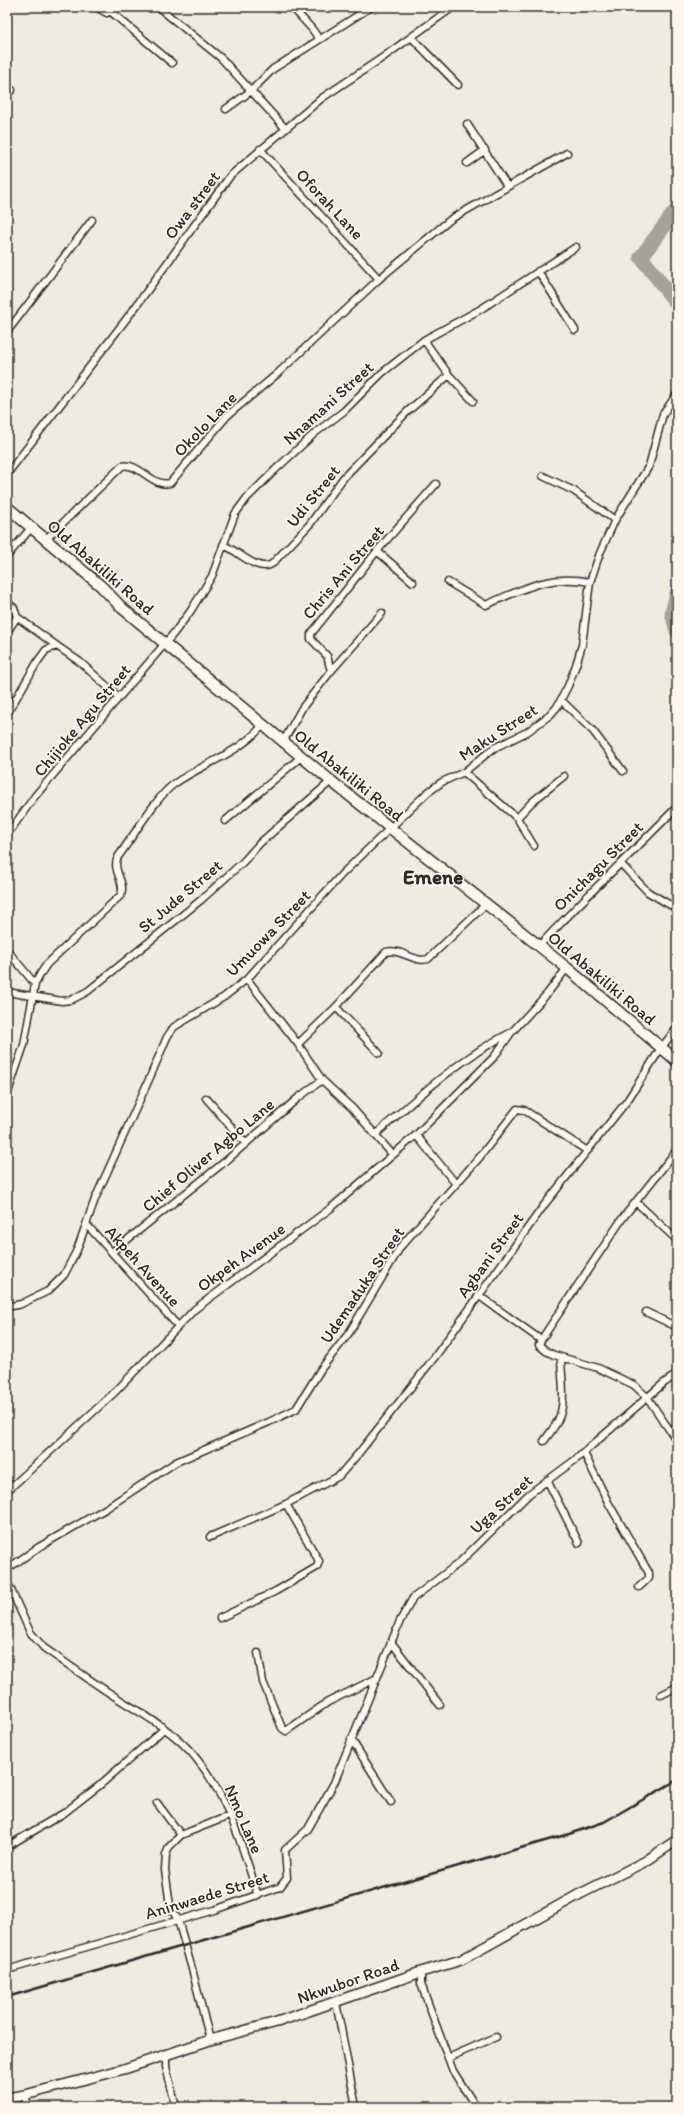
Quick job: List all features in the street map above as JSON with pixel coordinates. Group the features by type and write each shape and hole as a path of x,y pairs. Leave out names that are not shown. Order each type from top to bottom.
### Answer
{"main road":[{"name":"Old Abakiliki Road","path":"7,507 100,586 122,608 331,782 567,968 677,1061"}],"street":[{"path":"96,7 104,13 112,9 172,63"},
{"path":"158,7 221,58 285,128"},
{"path":"292,7 319,39"},
{"path":"226,109 251,91 273,69 370,7"},
{"name":"Owa street","path":"7,474 134,309 221,187 240,166 322,98 412,37 453,7"},
{"path":"412,37 458,86"},
{"path":"467,124 508,186"},
{"name":"Oforah Lane","path":"260,149 379,279"},
{"path":"467,162 485,150"},
{"path":"379,279 452,219 567,154"},
{"path":"7,332 92,220"},
{"name":"Nnamani Street","path":"165,643 183,622 205,589 216,569 234,514 246,499 315,433 344,410 382,373 424,340 481,309 576,247"},
{"path":"538,271 575,330"},
{"name":"Okolo Lane","path":"46,539 122,466 125,465 163,483 170,483 227,416 277,374 379,279"},
{"path":"424,340 449,375 473,401"},
{"name":"Udi Street","path":"223,545 238,552 258,565 265,567 272,564 310,524 344,478 413,406 449,375"},
{"name":"Maku Street","path":"390,830 426,793 442,782 464,772 494,748 527,732 550,715 562,701 582,645 590,582 615,520 649,466 663,414 677,394"},
{"path":"543,476 569,489 615,520"},
{"name":"Chris Ani Street","path":"331,671 327,656 311,639 311,634 377,551 436,484"},
{"path":"7,556 31,528"},
{"path":"377,551 413,582"},
{"path":"448,582 486,605 533,584 565,580 590,582"},
{"path":"7,602 14,608 17,617 80,662 119,697"},
{"path":"283,742 302,708 331,671 382,613"},
{"path":"7,632 17,617"},
{"name":"Chijioke Agu Street","path":"7,835 35,796 165,643"},
{"path":"7,714 46,650 57,646"},
{"path":"562,701 593,731 623,771"},
{"path":"7,1095 26,1038 35,984 47,964 121,895 123,887 115,862 161,797 172,785 247,741 263,725"},
{"path":"224,821 301,757"},
{"path":"464,772 517,818 534,846"},
{"path":"517,818 532,802 564,776"},
{"name":"St Jude Street","path":"7,992 33,995 62,1001 70,1000 88,991 202,900 243,862 260,843 331,782"},
{"name":"Onichagu Street","path":"539,946 677,807"},
{"name":"Umuowa Street","path":"7,1307 21,1304 55,1286 69,1266 87,1225 95,1199 151,1076 167,1036 174,1027 186,1018 224,997 247,979 343,873 390,830"},
{"path":"621,864 648,892 677,909"},
{"path":"298,1044 336,1007 386,952 397,950 418,960 428,958 486,904"},
{"path":"7,950 35,984"},
{"path":"247,979 298,1044 322,1080 376,1134 392,1154 416,1134 494,1057 510,1033 547,994 567,968"},
{"path":"336,1007 380,1053"},
{"name":"Agbani Street","path":"286,1504 339,1476 434,1358 478,1295 586,1150 631,1095 661,1048 677,1028"},
{"path":"376,1134 444,1076 487,1045 510,1033"},
{"name":"Chief Oliver Agbo Lane","path":"112,1252 246,1144 298,1098 322,1080"},
{"path":"206,1098 246,1144"},
{"name":"Udemaduka Street","path":"7,1569 39,1547 105,1509 176,1462 296,1409 321,1369 349,1333 401,1246 456,1184 517,1109 524,1110 586,1150"},
{"path":"416,1134 456,1184"},
{"path":"677,1150 614,1231 541,1340 540,1347 561,1358 598,1368 634,1386 647,1397 677,1441"},
{"name":"Okpeh Avenue","path":"7,1491 115,1392 178,1326 214,1294 331,1208 366,1180 392,1154"},
{"path":"636,1202 677,1240"},
{"name":"Akpeh Avenue","path":"87,1225 178,1326"},
{"path":"478,1295 541,1340"},
{"path":"646,1312 677,1327"},
{"path":"544,1441 558,1420 562,1404 561,1358"},
{"name":"Uga Street","path":"377,1678 400,1620 413,1598 459,1564 529,1494 584,1453 647,1397 677,1374"},
{"path":"584,1453 609,1504 650,1573 649,1578 639,1587"},
{"path":"547,1480 579,1543"},
{"path":"210,1537 286,1504 319,1561 319,1565 315,1570 220,1618"},
{"name":"Nmo Lane","path":"7,1581 30,1632 44,1648 164,1730 196,1757 221,1795 240,1840 258,1896"},
{"path":"391,1642 440,1705"},
{"path":"258,1653 263,1682 282,1728 286,1731 328,1702 377,1678"},
{"name":"Aninwaede Street","path":"7,1970 258,1896 280,1887 285,1883 287,1878 285,1850 308,1829 318,1813 334,1783 377,1678"},
{"path":"661,1695 677,1687"},
{"path":"8,1846 64,1813 100,1785 164,1730"},
{"path":"351,1739 391,1802"},
{"path":"157,1803 181,1835"},
{"path":"210,2040 178,1920 170,1906 165,1870 166,1855 169,1847 181,1835 229,1816"},
{"name":"Nkwubor Road","path":"7,2098 25,2096 124,2069 210,2040 277,2022 470,1956 580,1894 646,1861 677,1840"},
{"path":"421,1972 422,1984 453,2071 476,2107"},
{"path":"336,2002 356,2107"},
{"path":"448,2058 496,2037"},
{"path":"166,2054 166,2067 176,2107"},
{"path":"25,2096 27,2107"}],"waterway":[{"path":"677,209 641,257 677,304"},
{"path":"677,593 672,613 677,631"}],"railway":[{"path":"7,1997 569,1834 604,1822 677,1780"}],"district":[{"name":"Emene","path":"433,876"}]}
